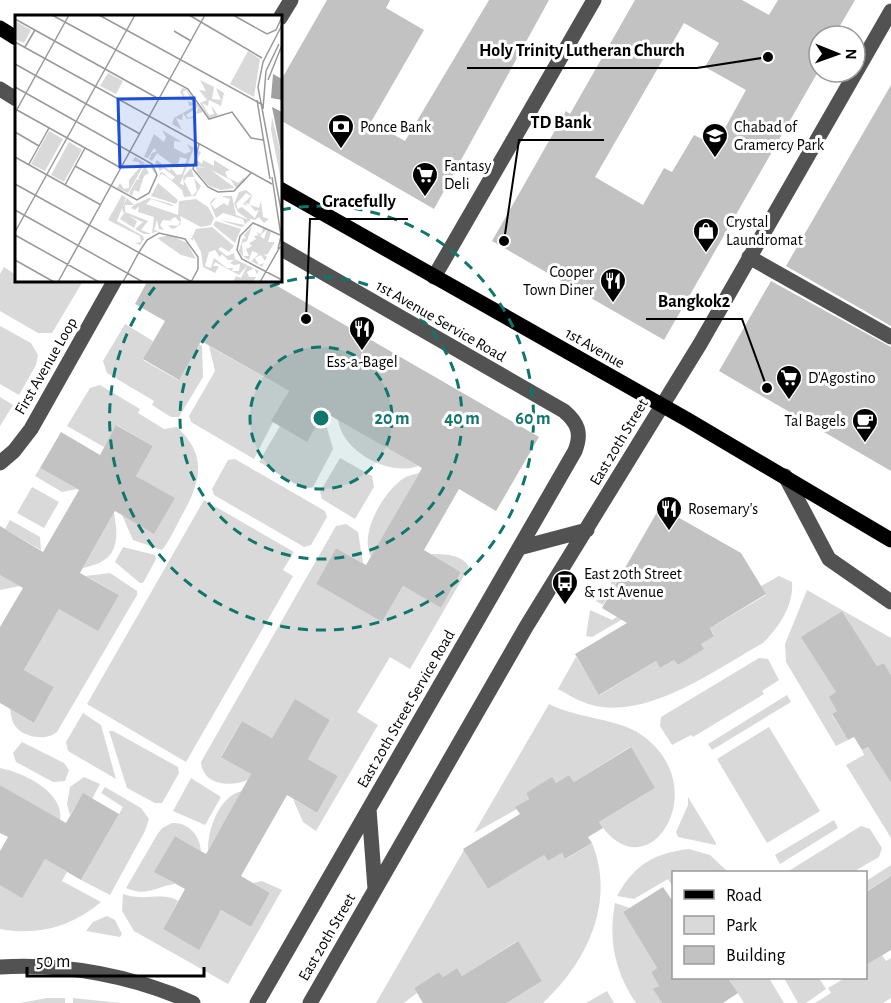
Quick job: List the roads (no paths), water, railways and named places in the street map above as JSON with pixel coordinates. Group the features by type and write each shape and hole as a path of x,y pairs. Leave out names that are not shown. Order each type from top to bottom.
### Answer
{"main road":[{"path":"0,28 15,37"},
{"name":"1st Avenue","path":"282,190 785,476 891,540"}],"street":[{"path":"282,15 291,0"},
{"path":"434,277 594,0"},
{"name":"East 20th Street","path":"310,1003 526,627 587,530 891,11"},
{"name":"1st Avenue Service Road","path":"282,249 564,411 577,424 578,430"},
{"path":"748,257 891,337"},
{"name":"First Avenue Loop","path":"0,463 14,451 31,429 114,282"},
{"name":"East 20th Street Service Road","path":"257,1003 575,451 578,430"},
{"path":"785,476 829,559 891,602"},
{"path":"519,548 587,530"},
{"name":"East 20th Street","path":"369,809 375,889"},
{"path":"0,967 20,965 90,972 138,983 194,1003"}],"place":[{"name":"Holy Trinity Lutheran Church","path":"768,57"},
{"name":"Ponce Bank","path":"341,150"},
{"name":"Chabad of Gramercy Park","path":"715,159"},
{"name":"Fantasy Deli","path":"425,198"},
{"name":"TD Bank","path":"504,241"},
{"name":"Crystal Laundromat","path":"706,254"},
{"name":"Cooper Town Diner","path":"613,304"},
{"name":"Gracefully","path":"306,319"},
{"name":"Ess-a-Bagel","path":"362,352"},
{"name":"Bangkok2","path":"767,388"},
{"name":"D'Agostino","path":"789,401"},
{"name":"Tal Bagels","path":"865,444"},
{"name":"Rosemary's","path":"669,532"},
{"name":"East 20th Street & 1st Avenue","path":"565,606"}]}
